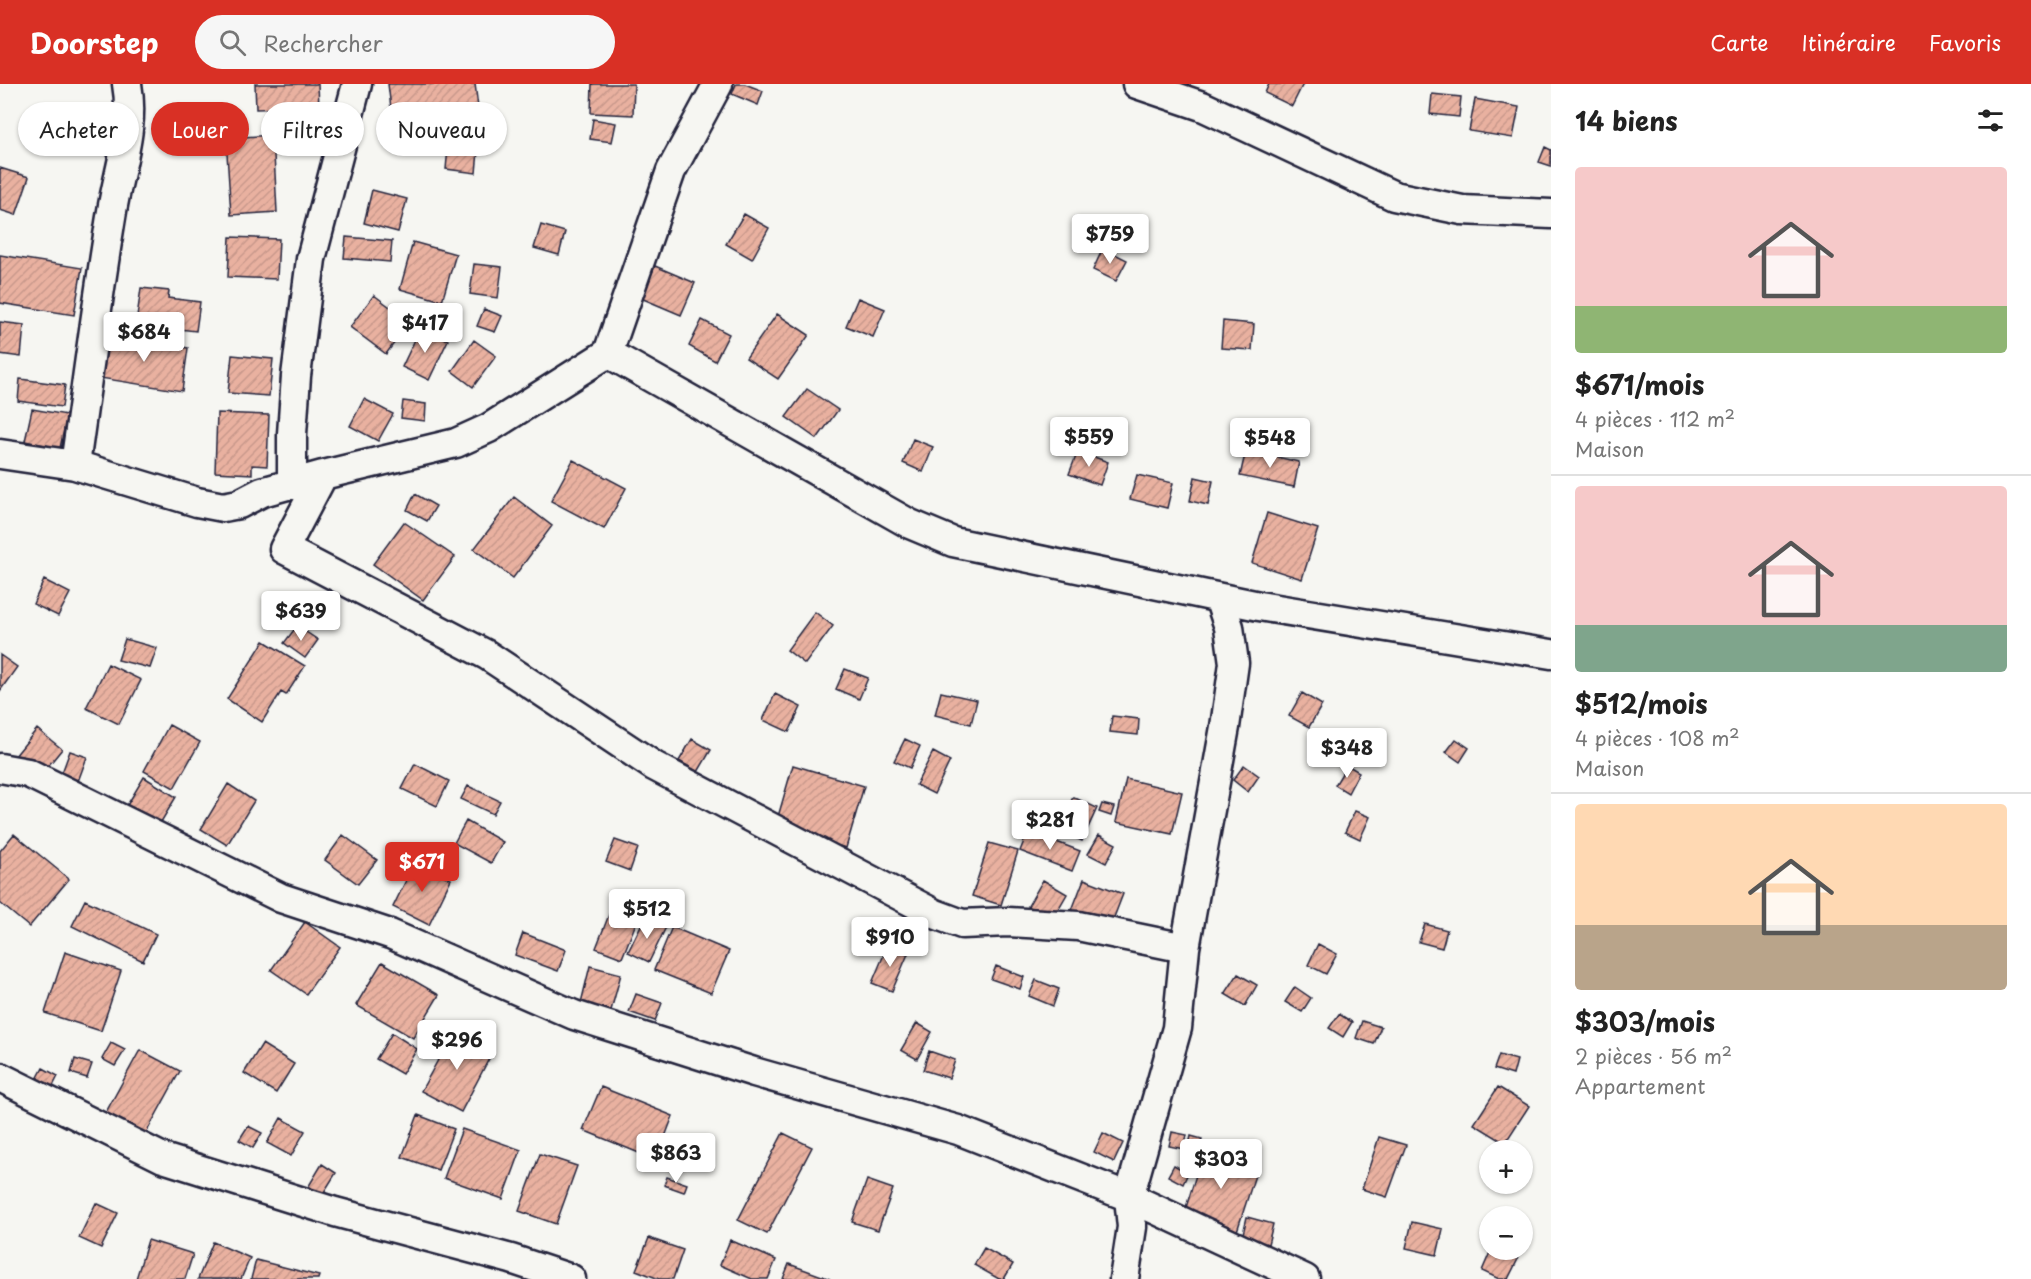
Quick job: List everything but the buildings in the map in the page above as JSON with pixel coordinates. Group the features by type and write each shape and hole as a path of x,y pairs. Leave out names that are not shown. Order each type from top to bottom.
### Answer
{"street":[{"path":"75,465 112,208 128,137 130,101 128,84"},
{"path":"292,485 292,434 296,376 311,259 357,84"},
{"path":"0,454 75,465 197,502 224,507 239,504 262,492 323,475 456,443 489,428 608,353 671,171 718,84"},
{"path":"1137,84 1202,106 1394,196 1462,210 1551,214"},
{"path":"608,353 910,524 953,542 1219,598 1551,654"},
{"path":"323,475 284,549 487,655 654,766 835,864 935,914 962,924 1008,922 1078,926 1185,948"},
{"path":"1124,1279 1132,1227 1129,1197 1177,1028 1185,948 1214,799 1234,663 1229,627 1219,598"},
{"path":"0,768 28,773 281,898 390,934 574,1015 754,1072 957,1130 1129,1197 1305,1279"},
{"path":"0,1077 163,1158 508,1269 571,1279"}]}
